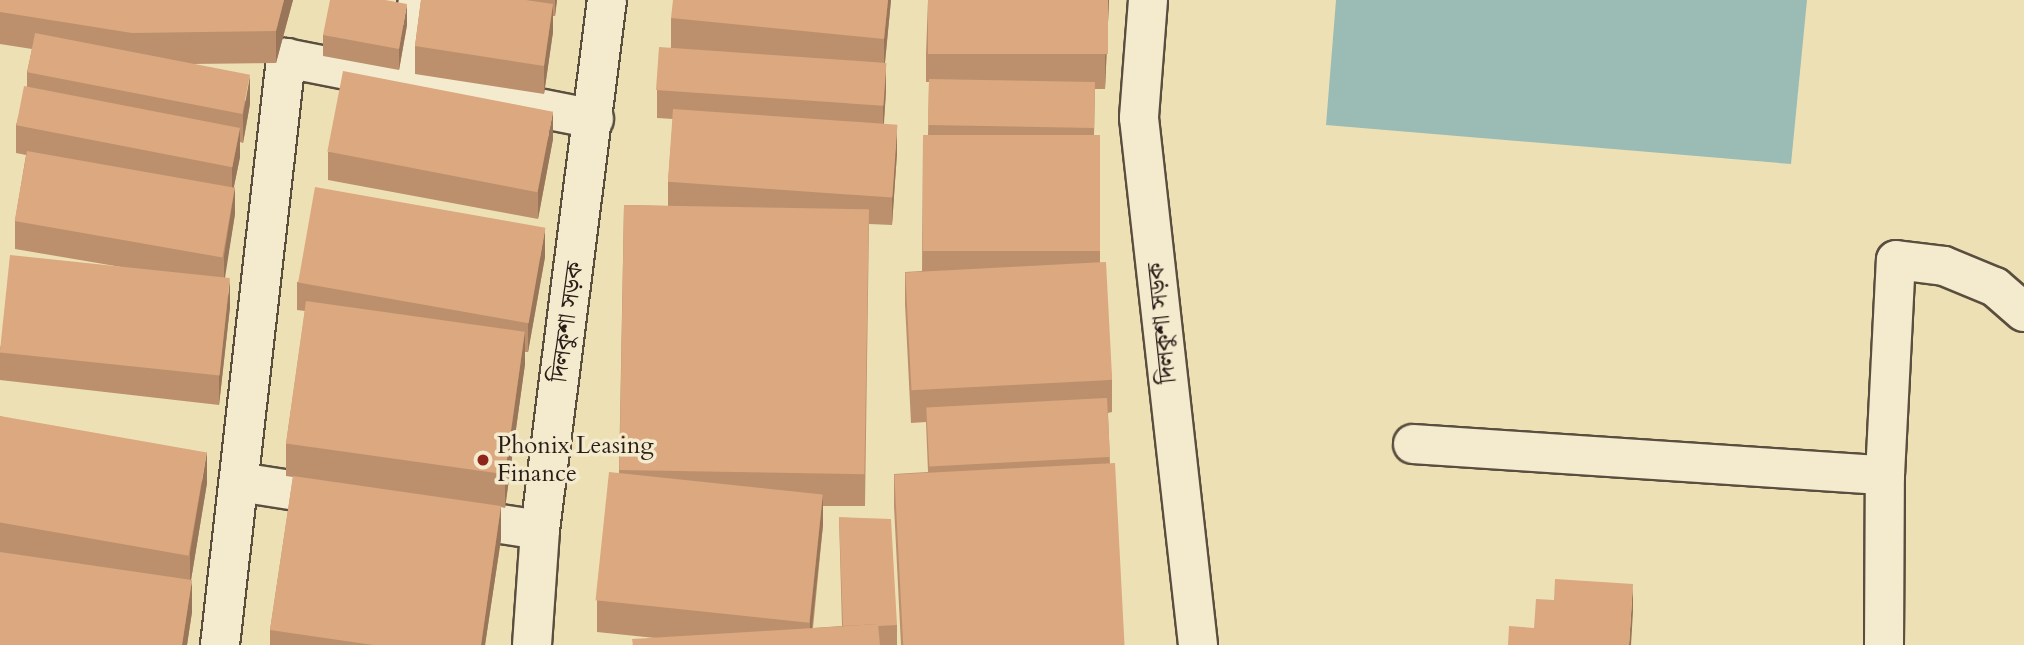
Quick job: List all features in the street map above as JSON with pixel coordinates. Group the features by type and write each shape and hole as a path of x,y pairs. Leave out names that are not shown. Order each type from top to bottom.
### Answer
{"street":[{"path":"405,82 418,0"},
{"name":"দিলকুশা সড়ক","path":"532,645 540,530 607,0"},
{"name":"দিলকুশা সড়ক","path":"1148,0 1139,118 1198,645"},
{"path":"220,645 286,58 594,118"},
{"path":"1884,645 1885,475 1896,260 1944,266 1995,287 2024,312"},
{"path":"1413,444 1885,475"},
{"path":"239,482 376,504"},
{"path":"417,511 540,530"}],"water":[{"path":"1336,0 1807,0 1791,164 1326,125"}],"building":[{"path":"0,0 284,0 276,31 132,33 0,12"},
{"path":"330,0 385,0 407,4 399,49 323,35"},
{"path":"421,0 526,0 553,4 544,66 415,46"},
{"path":"673,0 888,0 884,39 671,18"},
{"path":"928,0 1108,0 1108,54 928,54"},
{"path":"35,33 250,75 242,114 27,72"},
{"path":"659,47 886,63 883,106 656,90"},
{"path":"343,71 553,112 537,192 327,151"},
{"path":"929,79 1095,82 1094,128 928,125"},
{"path":"24,86 240,128 232,167 16,125"},
{"path":"673,109 897,125 892,198 668,182"},
{"path":"923,135 1100,135 1100,251 923,251"},
{"path":"27,151 235,188 222,258 15,221"},
{"path":"315,187 545,228 529,323 298,283"},
{"path":"624,205 869,209 864,474 619,470"},
{"path":"10,255 230,278 220,376 0,352"},
{"path":"1106,262 1112,380 911,390 905,273"},
{"path":"306,301 525,332 505,474 286,444"},
{"path":"1107,398 1110,457 929,466 926,407"},
{"path":"0,416 207,452 189,556 0,523"},
{"path":"1115,463 1125,645 903,645 894,475"},
{"path":"609,472 823,494 809,623 596,600"},
{"path":"293,476 501,506 481,645 373,645 270,630"},
{"path":"839,517 891,519 897,625 843,626"},
{"path":"0,552 192,580 182,645 0,645"},
{"path":"1555,579 1633,584 1629,645 1508,645 1509,626 1534,628 1536,599 1554,600"},
{"path":"878,624 880,645 633,645 632,639"}],"place":[{"name":"Phonix Leasing Finance","path":"483,460"}]}
